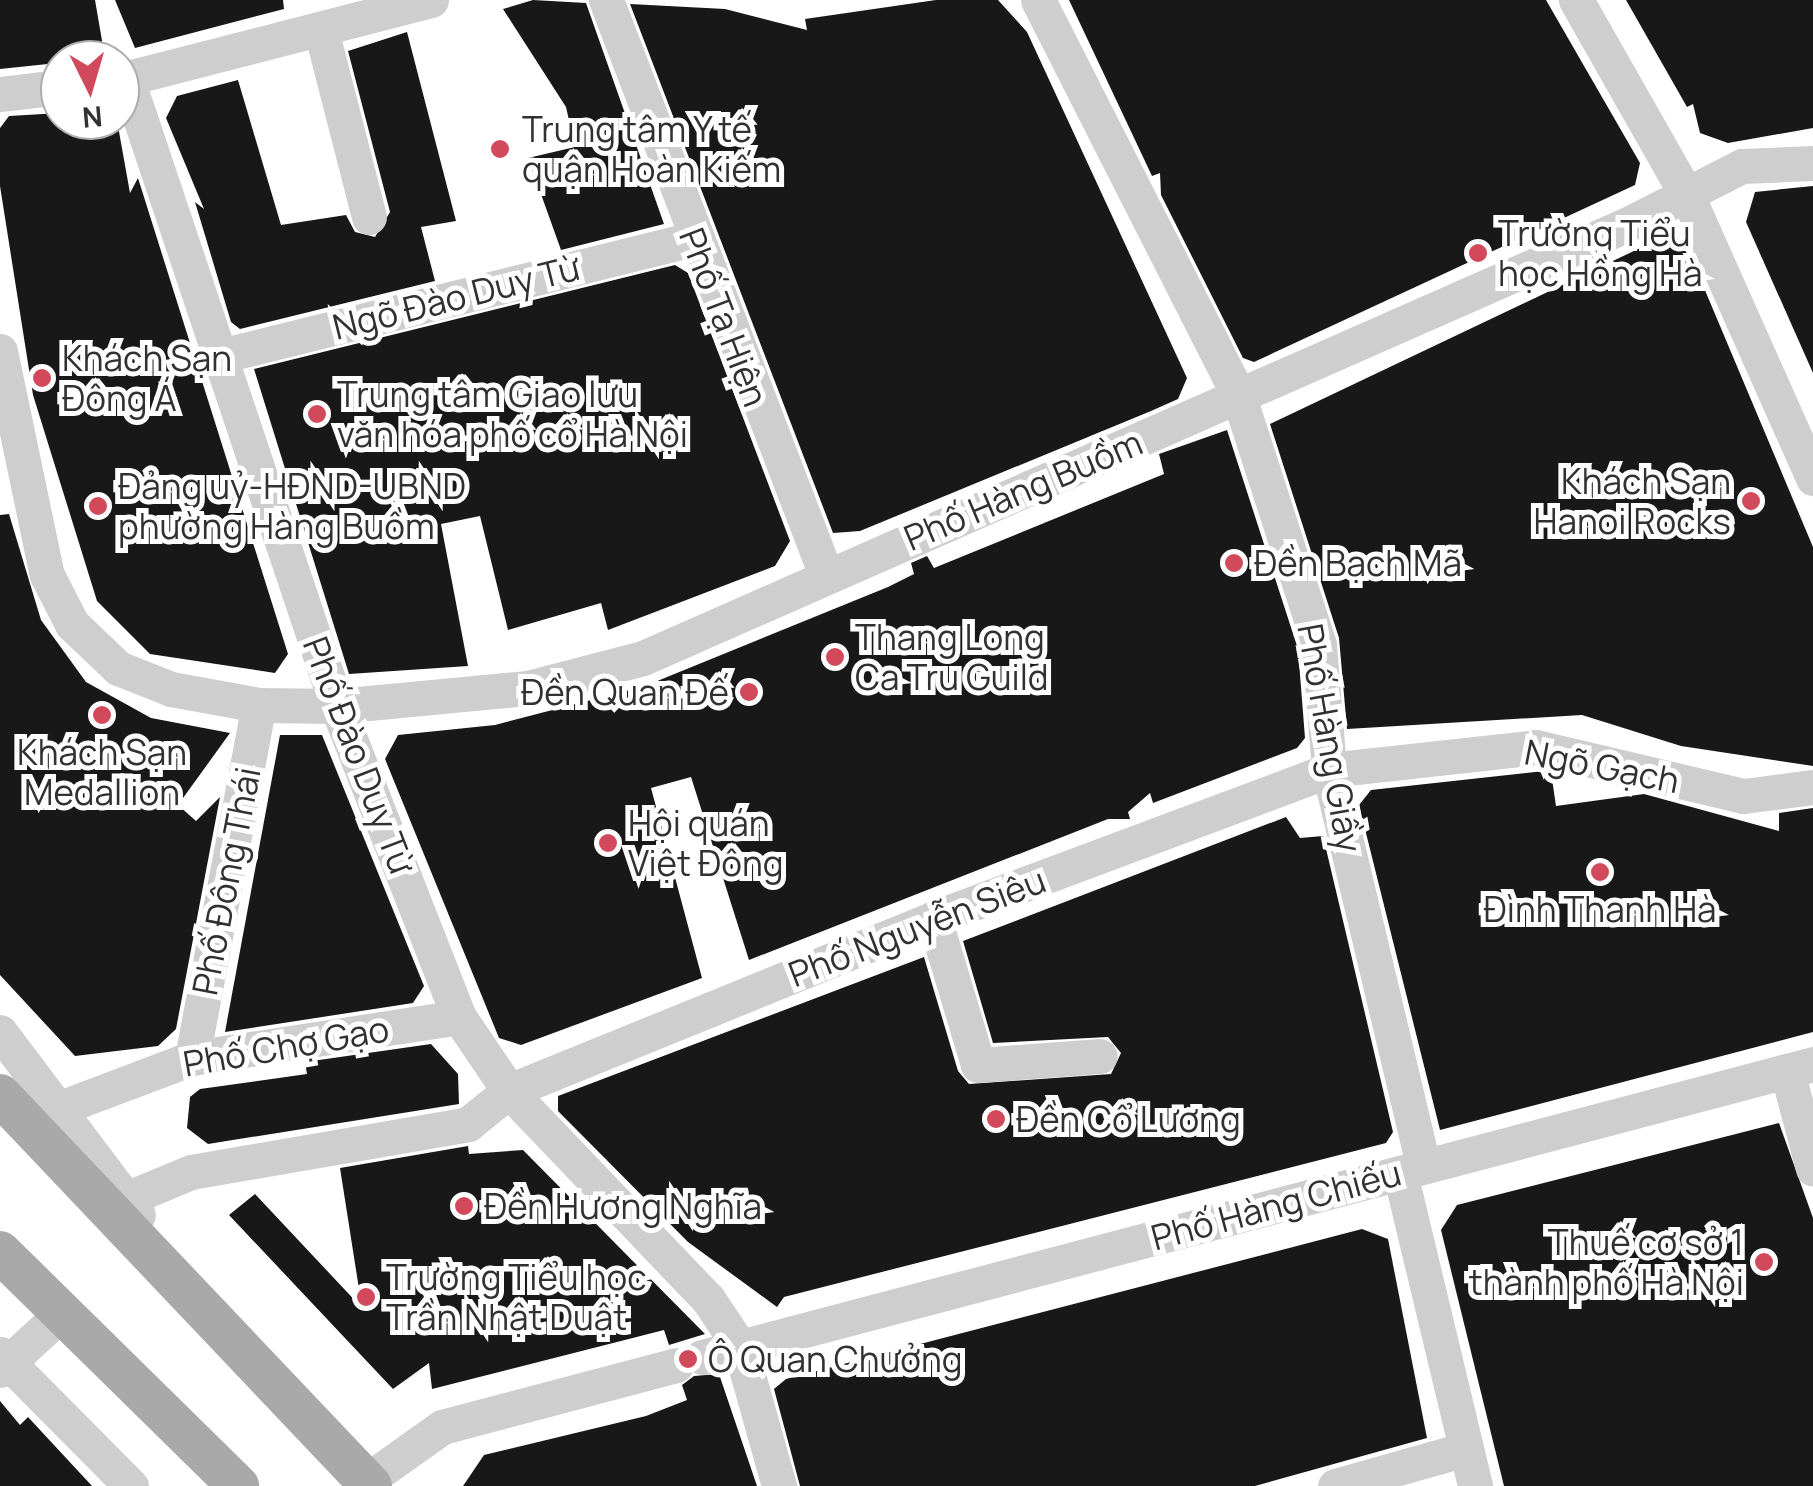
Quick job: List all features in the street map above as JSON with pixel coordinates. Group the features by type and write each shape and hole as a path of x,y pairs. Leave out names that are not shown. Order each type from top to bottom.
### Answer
{"main road":[{"path":"0,1094 368,1484"},
{"path":"0,1252 238,1486"}],"street":[{"path":"140,76 431,0"},
{"name":"Phố Tạ Hiện","path":"606,0 693,240 826,575"},
{"name":"Phố Hàng Giầy","path":"1038,0 1240,397 1319,645 1328,770 1475,1486"},
{"path":"1576,0 1688,196 1813,478"},
{"path":"320,30 369,218"},
{"path":"0,94 40,89"},
{"name":"Phố Đào Duy Từ","path":"140,126 337,706 459,1017 509,1091 708,1299 740,1347 779,1486"},
{"name":"Phố Hàng Buồm","path":"0,352 8,448 47,574 72,624 143,680 259,705 337,706 582,678 1240,397 1688,196 1742,166 1813,163"},
{"name":"Ngõ Đào Duy Từ","path":"220,356 693,240"},
{"name":"Phố Đông Thái","path":"192,1058 259,705"},
{"name":"Ngõ Gạch","path":"1328,770 1536,747 1742,796 1813,787"},
{"name":"Phố Nguyễn Siêu","path":"509,1091 934,918 1328,770"},
{"path":"934,918 978,1065 1100,1056"},
{"name":"Phố Chợ Gạo","path":"60,1108 192,1058 459,1017"},
{"path":"0,1032 126,1199 150,1249"},
{"path":"1800,1067 1813,1169"},
{"name":"Phố Hàng Chiếu","path":"368,1484 442,1427 1800,1067"},
{"path":"126,1199 191,1172 468,1124 509,1091"},
{"path":"64,1312 3,1363 131,1486"},
{"path":"1335,1486 1466,1449"}],"building":[{"path":"0,0 95,0 102,40 40,40 40,65 0,69"},
{"path":"115,0 283,0 284,9 140,47 140,40 132,40"},
{"path":"533,0 586,3 664,224 561,250 528,158 575,147 566,107 503,9"},
{"path":"936,0 998,0 1027,32 1187,378 1178,399 1151,411 860,531 833,533 630,4 725,9 807,30 805,19"},
{"path":"1069,0 1546,0 1640,163 1635,185 1254,362 1243,358 1161,195 1160,173 1152,176"},
{"path":"1626,0 1813,0 1813,128 1728,143 1700,133 1693,104 1687,107"},
{"path":"407,32 456,221 421,227 435,281 240,329 231,322 195,202 204,209 166,118 177,96 238,80 281,225 346,215 355,232 375,237 390,212 348,51"},
{"path":"40,114 40,140 121,140 130,193 138,178 288,654 275,673 150,654 97,601 33,395 0,186 0,128 9,116"},
{"path":"1813,186 1813,373 1746,222 1755,192"},
{"path":"1657,240 1685,250 1699,276 1813,547 1813,766 1681,746 1582,715 1347,729 1339,638 1270,424"},
{"path":"675,265 688,273 790,541 775,566 608,630 601,603 508,630 480,516 441,524 468,666 349,674 254,369"},
{"path":"1227,430 1298,649 1305,738 1297,748 1153,803 1150,793 1128,812 1130,819 1108,819 749,960 691,777 651,788 702,978 521,1045 499,1038 385,759 398,735 495,725 645,686 888,587 914,574 911,563 927,556 934,568 1164,474 1159,454"},
{"path":"9,514 41,620 86,682 151,718 230,733 178,805 196,821 220,797 176,1029 158,1046 75,1056 0,975 0,515"},
{"path":"280,735 322,735 424,986 413,1003 225,1032"},
{"path":"1551,772 1556,806 1644,794 1779,831 1779,813 1813,808 1813,1032 1440,1130 1359,805 1371,790"},
{"path":"1286,817 1300,838 1323,836 1393,1132 1386,1143 784,1297 777,1307 688,1242 558,1111 558,1096 924,957 958,1071 969,1084 1111,1074 1121,1053 1108,1037 993,1043 963,941"},
{"path":"431,1044 458,1074 459,1104 208,1144 187,1128 190,1097 200,1089 307,1074 305,1062"},
{"path":"1779,1123 1813,1218 1813,1486 1504,1486 1441,1230 1457,1205"},
{"path":"468,1146 469,1154 523,1150 705,1334 669,1345 664,1330 432,1389 429,1363 393,1389 229,1215 255,1194 362,1308 340,1168"},
{"path":"1362,1229 1388,1239 1427,1438 1255,1486 800,1486 774,1389 786,1379"},
{"path":"719,1374 757,1486 463,1486 484,1455 646,1416 687,1400 682,1385 694,1376"},
{"path":"0,1401 20,1425 28,1417 92,1486 0,1486"}],"place":[{"name":"Trung tâm Y tế quận Hoàn Kiếm","path":"500,149"},
{"name":"Trường Tiểu học Hồng Hà","path":"1478,253"},
{"name":"Khách Sạn Đông Á","path":"42,378"},
{"name":"Trung tâm Giao lưu văn hóa phố cổ Hà Nội","path":"317,414"},
{"name":"Khách Sạn Hanoi Rocks","path":"1751,501"},
{"name":"Đảng uỷ-HĐND-UBND phường Hàng Buồm","path":"98,506"},
{"name":"Đền Bạch Mã","path":"1234,563"},
{"name":"Thang Long Ca Tru Guild","path":"835,657"},
{"name":"Đền Quan Đế","path":"749,692"},
{"name":"Khách Sạn Medallion","path":"102,715"},
{"name":"Hội quán Việt Đông","path":"608,843"},
{"name":"Đình Thanh Hà","path":"1600,872"},
{"name":"Đền Cổ Lương","path":"996,1119"},
{"name":"Đền Hương Nghĩa","path":"464,1206"},
{"name":"Thuế cơ sở 1 thành phố Hà Nội","path":"1764,1262"},
{"name":"Trường Tiểu học Trần Nhật Duật","path":"366,1297"},
{"name":"Ô Quan Chưởng","path":"688,1359"}]}
